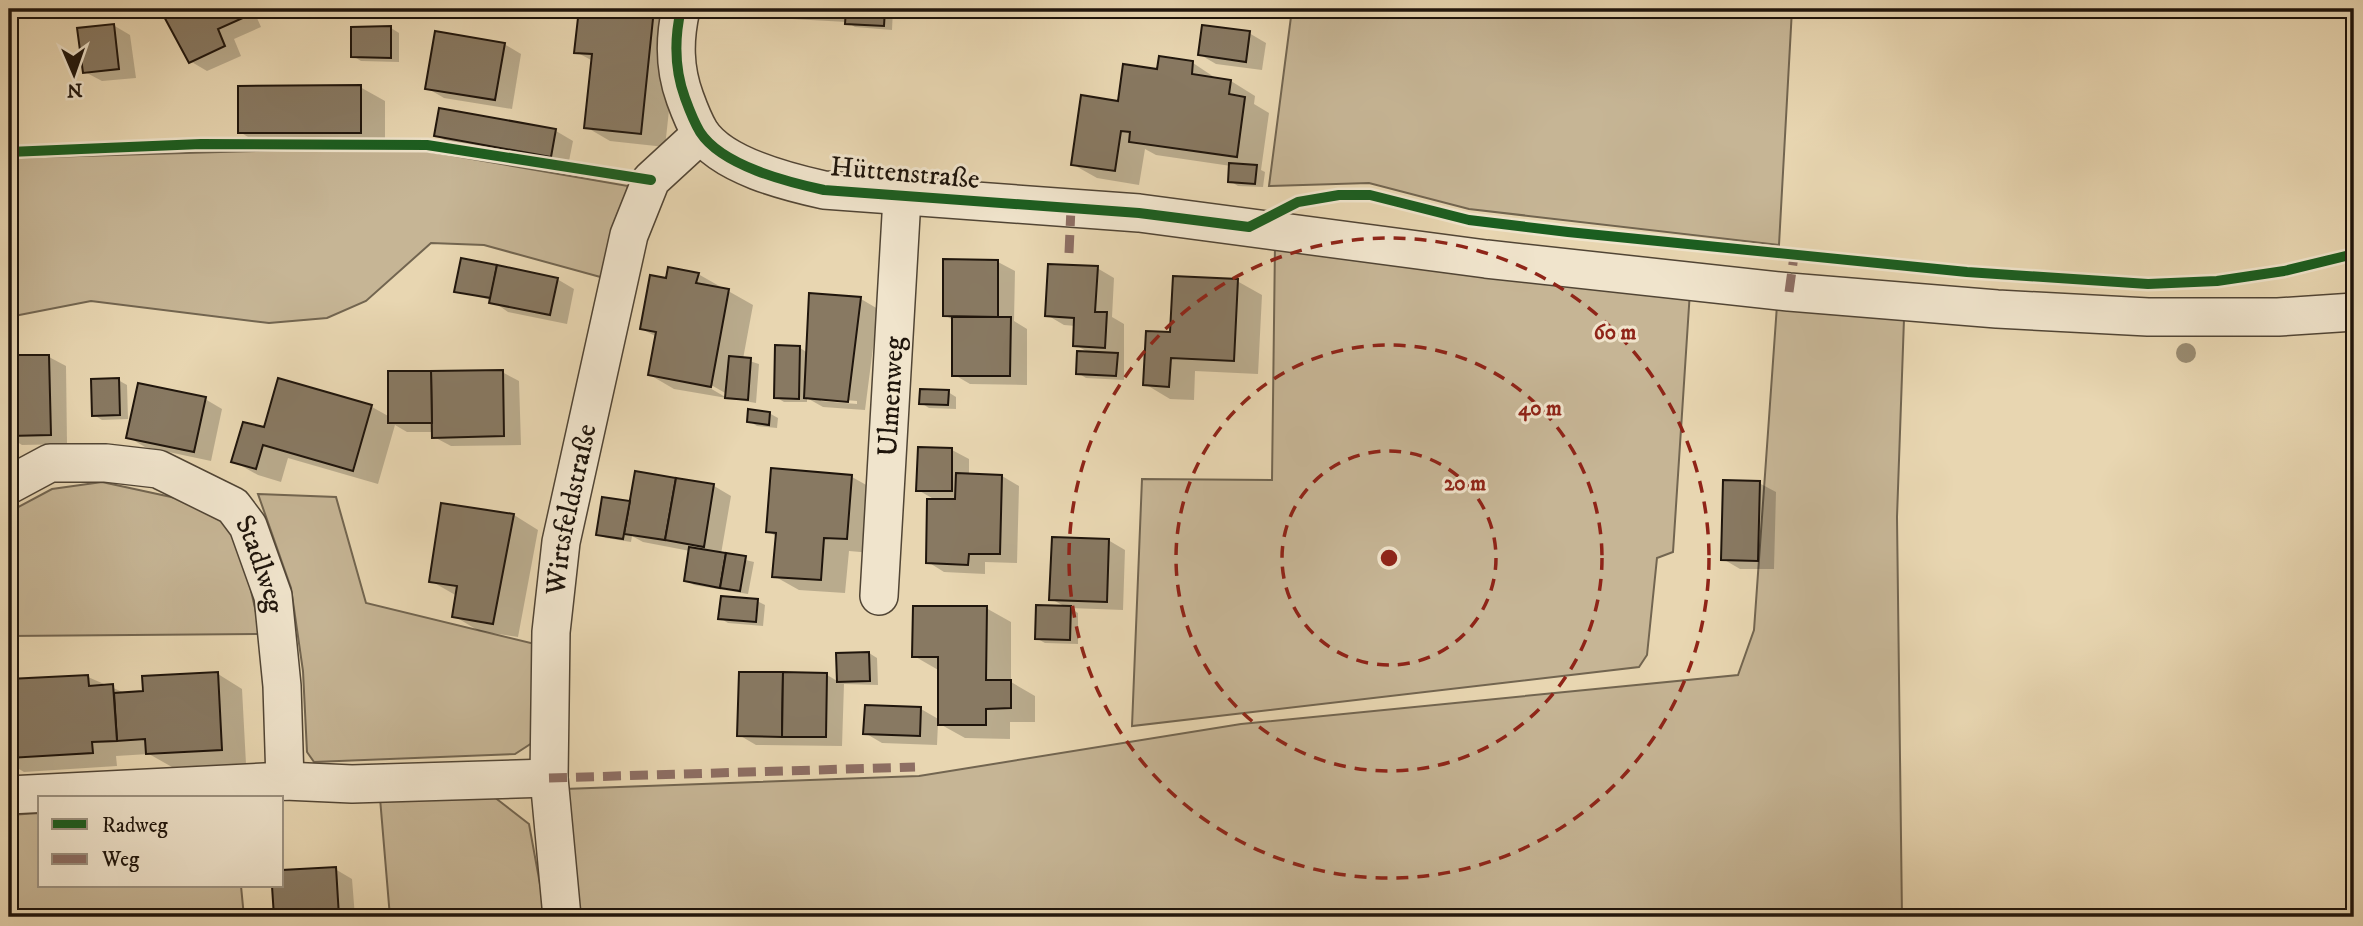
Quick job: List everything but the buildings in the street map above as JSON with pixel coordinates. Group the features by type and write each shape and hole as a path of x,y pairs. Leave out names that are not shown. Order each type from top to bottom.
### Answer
{"street":[{"path":"681,9 675,54 678,79 701,134"},
{"name":"Hüttenstraße","path":"701,134 748,167 782,181 824,190 902,198 1139,213 1348,242 1762,289 1997,309 2148,317 2278,317 2354,312"},
{"name":"Wirtsfeldstraße","path":"562,917 549,778 551,632 561,542 629,235 651,180 701,134"},
{"name":"Ulmenweg","path":"879,596 902,198"},
{"name":"Stadlweg","path":"9,485 50,463 106,463 158,469 233,506 248,526 273,596 282,686 285,781"},
{"path":"9,795 285,781 352,784 549,778"}],"shaded area":[{"path":"1292,9 1792,9 1779,245 1469,209 1369,183 1269,186"},
{"path":"326,149 426,151 628,186 604,278 484,245 431,243 366,301 327,318 269,323 91,301 9,317 9,158"},
{"path":"1275,244 1690,291 1673,552 1657,558 1647,655 1639,667 1132,726 1142,479 1272,480"},
{"path":"1777,305 1904,319 1897,517 1902,917 580,917 564,789 919,776 1241,724 1738,675 1754,630"},
{"path":"102,482 185,500 224,517 243,556 261,634 9,636 9,512 52,489"},
{"path":"258,494 336,497 366,603 535,644 535,741 515,754 314,762 307,752 303,671 291,588"},
{"path":"489,793 529,824 546,917 390,917 380,798"},
{"path":"38,813 38,888 241,888 244,917 9,917 9,815"}],"marked path":[{"path":"1069,253 1071,208"},
{"path":"1789,292 1794,256"},
{"path":"549,778 915,767"}],"cycle path":[{"path":"681,9 676,43 677,65 681,87 700,132 710,144 739,163 775,177 824,190 1139,213 1249,227 1298,202 1339,195 1370,195 1469,220 1568,232 1967,272 2148,284 2217,281 2284,271 2354,254"},
{"path":"9,152 201,144 427,145 651,180"}]}
